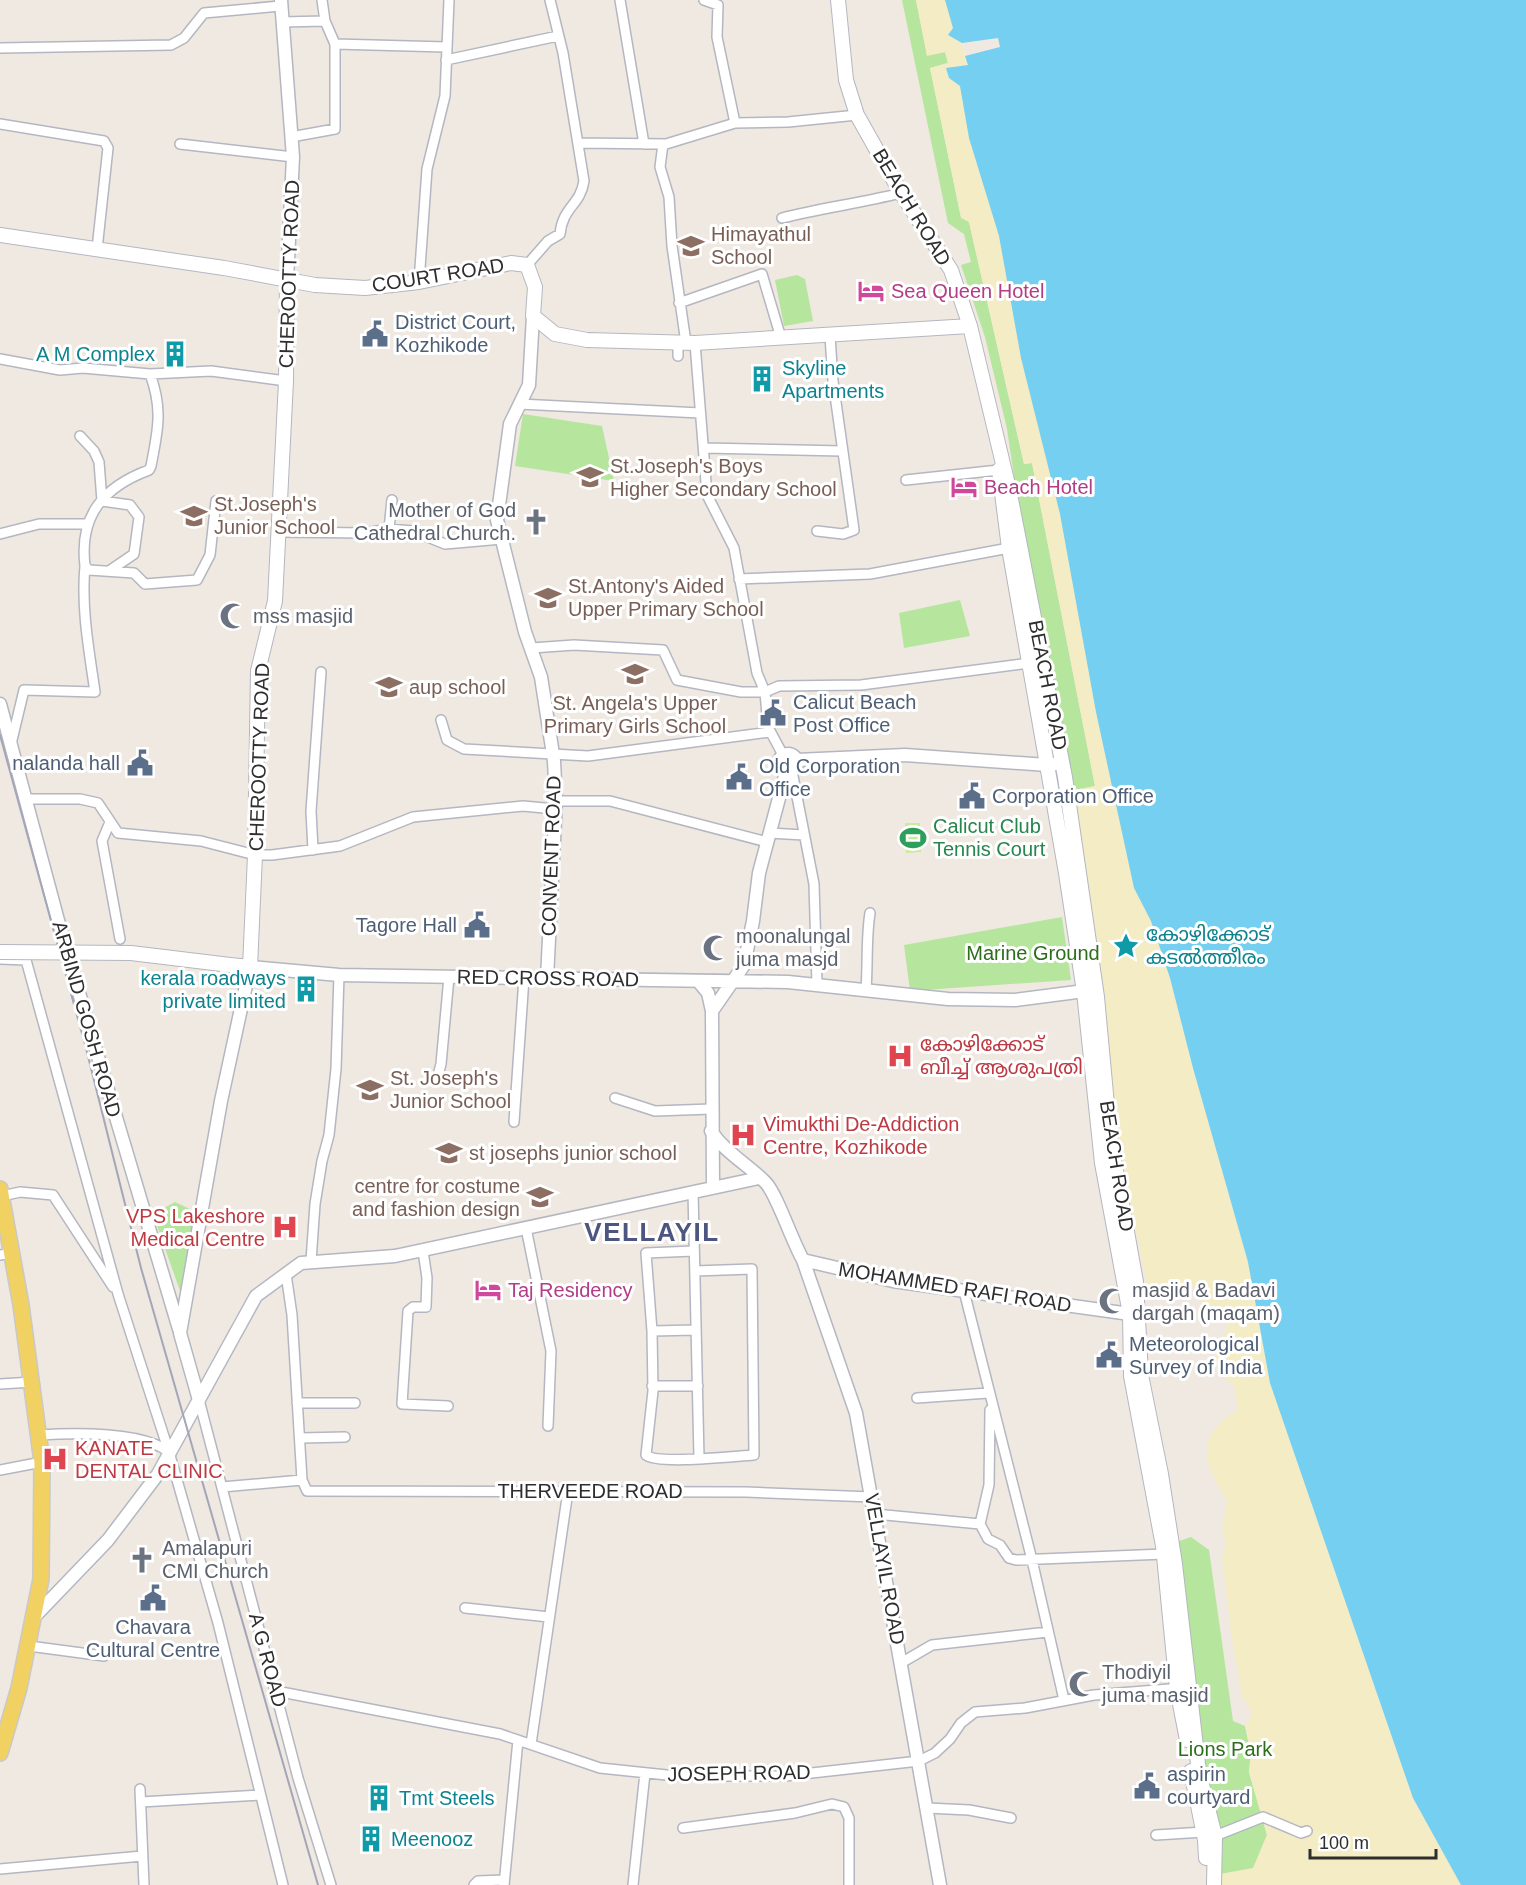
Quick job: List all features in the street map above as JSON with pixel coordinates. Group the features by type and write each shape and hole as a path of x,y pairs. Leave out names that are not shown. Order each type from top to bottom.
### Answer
{"main road":[{"name":"BEACH ROAD","path":"838,0 846,80 857,115 901,193 951,270 970,326 1009,489 1063,763 1110,1137 1136,1282 1141,1375 1161,1474 1183,1687"},
{"name":"COURT ROAD","path":"0,235 315,285 365,288 419,282 511,263 527,265 535,287 533,316"},
{"name":"CHEROOTTY ROAD","path":"250,967 255,855 258,671 275,601 286,381 287,280"},
{"path":"533,316 555,334 587,340 684,346 970,326"},
{"name":"BEACH ROAD","path":"998,450 1008,548 1090,990 1102,1163 1130,1314 1131,1376 1164,1554 1183,1687 1209,1834 1214,1885"},
{"name":"RED CROSS ROAD","path":"0,952 131,953 250,967"},
{"path":"0,1753 36,1615 41,1579 42,1462 33,1382 7,1254 1,1192"},
{"name":"BEACH ROAD","path":"1207,1885 1209,1834"}],"street":[{"path":"291,137 335,129 335,44 325,21 322,0"},
{"path":"419,282 427,169 445,96 449,0"},
{"path":"527,265 548,241 560,234 562,218 582,195 584,181 579,143 549,0"},
{"path":"620,0 644,144"},
{"path":"704,0 718,5 717,36 735,123"},
{"path":"0,48 171,45 184,38 204,13 280,3"},
{"name":"CHEROOTTY ROAD","path":"280,3 293,157 287,280"},
{"path":"282,22 325,21"},
{"path":"446,60 558,36"},
{"path":"335,44 446,47"},
{"path":"579,143 663,144 735,123 788,122 857,115"},
{"path":"0,124 104,141 108,148 96,249"},
{"path":"180,144 293,157"},
{"path":"663,144 660,167 669,197 684,346 700,413 705,448 707,495 734,548 757,673 765,692 770,732 783,755 790,753 814,884 817,984"},
{"path":"782,218 826,206 869,201 901,193"},
{"path":"679,303 762,274 782,338"},
{"name":"CONVENT ROAD","path":"533,316 529,385 510,424 497,520 525,632 541,677 553,755 556,805 547,978"},
{"path":"817,531 843,534 854,530 842,451 830,336"},
{"path":"0,359 60,370 83,368 150,374 211,371 286,381"},
{"path":"11,744 24,690 95,692 86,631 83,590 86,524 94,508 120,486 149,470 151,466 158,429 159,398 150,374"},
{"path":"519,404 700,413"},
{"path":"80,436 94,451 99,462 102,501"},
{"path":"705,448 842,451"},
{"path":"906,480 999,470"},
{"path":"389,529 392,500"},
{"path":"102,501 130,505 139,518 134,554 109,571"},
{"path":"85,566 89,570 134,573 145,584 197,580 210,555 216,501"},
{"path":"0,534 39,524 86,524"},
{"path":"279,532 366,533 389,529 412,531 445,544 502,539"},
{"path":"739,579 870,574 1008,548"},
{"path":"532,648 574,645 663,650 677,680 741,692 765,692 779,686 861,685 1030,663"},
{"path":"313,850 312,788 321,672"},
{"name":"ARBIND GOSH ROAD","path":"0,704 63,939 180,1333"},
{"path":"441,720 447,740 464,749 553,755 588,756 770,732"},
{"path":"791,768 905,755 1047,765 1063,763"},
{"path":"712,1011 744,965 753,921 759,873 768,837 791,768"},
{"path":"26,799 80,799 98,803 118,833 201,841 255,855 340,846 413,817 523,806 610,801 768,837 804,835"},
{"path":"110,822 102,841 120,939"},
{"path":"866,989 869,946 866,935 870,913"},
{"path":"0,959 26,960 118,1294 169,1452 218,1623 283,1885"},
{"name":"CHEROOTTY ROAD","path":"199,1400 180,1333 221,1101 250,967"},
{"name":"RED CROSS ROAD","path":"250,967 339,975 817,984 948,999 1015,1000 1090,990"},
{"path":"311,1261 315,1204 329,1135 336,1069 339,975"},
{"path":"437,1079 445,1032 449,977"},
{"path":"513,1122 524,978"},
{"path":"698,981 708,993 712,1011 713,1187"},
{"path":"615,1098 656,1111 711,1109"},
{"path":"711,1131 718,1143 768,1185 791,1241 803,1260"},
{"path":"36,1615 108,1540 158,1474 256,1296 301,1263 395,1256 423,1251 759,1178"},
{"path":"693,1191 699,1458"},
{"path":"1,1192 53,1195 118,1294"},
{"path":"526,1228 551,1351 548,1426"},
{"path":"423,1251 427,1278 426,1307 413,1307 408,1311 402,1404 448,1407"},
{"path":"694,1251 646,1253 652,1331 652,1386 646,1455 649,1458 670,1460 754,1455 752,1269 695,1271"},
{"name":"MOHAMMED RAFI ROAD","path":"803,1260 893,1281 1130,1314"},
{"name":"VELLAYIL ROAD","path":"803,1260 856,1413 920,1761 940,1885"},
{"path":"222,1487 302,1480 292,1315 286,1274"},
{"path":"964,1291 1032,1560 1064,1700"},
{"path":"652,1331 696,1330"},
{"path":"0,1384 33,1382"},
{"path":"652,1386 698,1386"},
{"path":"917,1398 989,1396"},
{"path":"989,1396 988,1485 980,1524 988,1539 1000,1545 1009,1558 1032,1560 1164,1554"},
{"name":"A G ROAD","path":"199,1400 276,1691 331,1885"},
{"path":"297,1403 355,1403"},
{"path":"39,1435 75,1434 155,1442 169,1452"},
{"path":"301,1438 345,1437"},
{"path":"0,1470 42,1462"},
{"name":"THERVEEDE ROAD","path":"302,1480 307,1491 746,1492 872,1497"},
{"path":"531,1744 567,1491"},
{"path":"875,1514 980,1524"},
{"path":"465,1608 549,1617"},
{"path":"901,1663 932,1645 1048,1632"},
{"path":"29,1646 104,1656"},
{"name":"JOSEPH ROAD","path":"276,1691 500,1734 600,1768 676,1776 785,1776 920,1761 935,1753 950,1739 961,1723 975,1712 1025,1708 1064,1700 1153,1688 1183,1687"},
{"path":"474,1885 478,1881 504,1882 519,1740"},
{"path":"633,1885 645,1773"},
{"path":"140,1790 144,1885"},
{"path":"141,1802 260,1795"},
{"path":"683,1828 795,1814 832,1804 844,1807 849,1818 849,1885"},
{"path":"927,1808 969,1810 1011,1818"},
{"path":"1156,1835 1209,1834 1263,1817 1301,1833 1307,1832"},
{"path":"0,1869 142,1856"}],"green space":[{"path":"902,0 916,0 927,55 945,52 948,63 930,68 961,217 969,222 1024,464 1032,463 1095,786 1075,790 1016,490 1007,429 985,337 961,265 971,262 964,234 948,223"},
{"path":"797,275 805,279 813,321 784,326 775,280"},
{"path":"523,414 602,426 614,481 515,466"},
{"path":"960,600 970,636 904,648 899,613"},
{"name":"Calicut Club Tennis Court","path":"905,823 920,823 921,852 906,853"},
{"name":"Marine Ground","path":"1062,917 1071,980 910,991 904,945"},
{"path":"175,1202 194,1211 180,1291 153,1214"},
{"name":"Lions Park","path":"1191,1537 1209,1550 1233,1721 1245,1726 1251,1754 1249,1772 1267,1835 1253,1869 1215,1875 1170,1544"}],"sand":[{"name":"കോഴിക്കോട് കടൽത്തീരം","path":"916,0 951,0 1001,202 1134,888 1151,921 1170,978 1248,1262 1270,1383 1413,1798 1461,1885 1217,1885 1215,1875 1253,1868 1267,1835 1249,1772 1251,1754 1245,1726 1252,1714 1243,1699 1232,1640 1222,1558 1226,1545 1222,1530 1227,1500 1212,1474 1207,1451 1214,1430 1238,1410 1234,1385 1220,1373 1215,1359 1219,1345 1228,1329 1226,1318 1221,1319 1218,1306 1203,1309 1199,1287 1149,1295 1122,1163 1074,801 1075,790 1095,786 1032,463 1024,464 969,222 961,218 930,68 948,63 945,52 927,56"}],"water":[{"path":"945,0 1526,0 1526,1885 1461,1885 1413,1798 1270,1383 1248,1262 1170,978 1151,921 1134,888 1096,712 1060,514 1021,358 999,236 969,138 960,86 949,78 946,68 968,65 965,56 1000,47 998,38 962,43 948,35 953,28"}],"railway":[{"path":"0,735 86,1048 141,1268 318,1885"}],"place":[{"name":"Himayathul School","path":"691,246"},
{"name":"Sea Queen Hotel","path":"871,291"},
{"name":"District Court, Kozhikode","path":"375,334"},
{"name":"A M Complex","path":"175,354"},
{"name":"Skyline Apartments","path":"762,379"},
{"name":"St.Joseph's Boys Higher Secondary School","path":"590,477"},
{"name":"Beach Hotel","path":"964,487"},
{"name":"St.Joseph's Junior School","path":"194,516"},
{"name":"Mother of God Cathedral Church.","path":"536,522"},
{"name":"St.Antony's Aided Upper Primary School","path":"548,598"},
{"name":"mss masjid","path":"233,616"},
{"name":"St. Angela's Upper Primary Girls School","path":"635,674"},
{"name":"aup school","path":"389,687"},
{"name":"Calicut Beach Post Office","path":"773,713"},
{"name":"nalanda hall","path":"140,763"},
{"name":"Old Corporation Office","path":"739,777"},
{"name":"Corporation Office","path":"972,796"},
{"name":"Calicut Club Tennis Court","path":"913,838"},
{"name":"Tagore Hall","path":"477,925"},
{"name":"കോഴിക്കോട് കടൽത്തീരം","path":"1126,946"},
{"name":"moonalungal juma masjd","path":"716,948"},
{"name":"kerala roadways private limited","path":"306,989"},
{"name":"കോഴിക്കോട് ബീച്ച് ആശുപത്രി","path":"900,1056"},
{"name":"St. Joseph's Junior School","path":"370,1090"},
{"name":"Vimukthi De-Addiction Centre, Kozhikode","path":"743,1135"},
{"name":"st josephs junior school","path":"449,1153"},
{"name":"centre for costume and fashion design","path":"540,1197"},
{"name":"VPS Lakeshore Medical Centre","path":"285,1227"},
{"name":"Taj Residency","path":"488,1290"},
{"name":"masjid & Badavi dargah (maqam)","path":"1112,1301"},
{"name":"Meteorological Survey of India","path":"1109,1355"},
{"name":"KANATE DENTAL CLINIC","path":"55,1459"},
{"name":"Amalapuri CMI Church","path":"142,1560"},
{"name":"Chavara Cultural Centre","path":"153,1598"},
{"name":"Thodiyil juma masjid","path":"1082,1684"},
{"name":"aspirin courtyard","path":"1147,1786"},
{"name":"Tmt Steels","path":"379,1798"},
{"name":"Meenooz","path":"371,1839"}],"district":[{"name":"VELLAYIL","path":"652,1232"}]}
